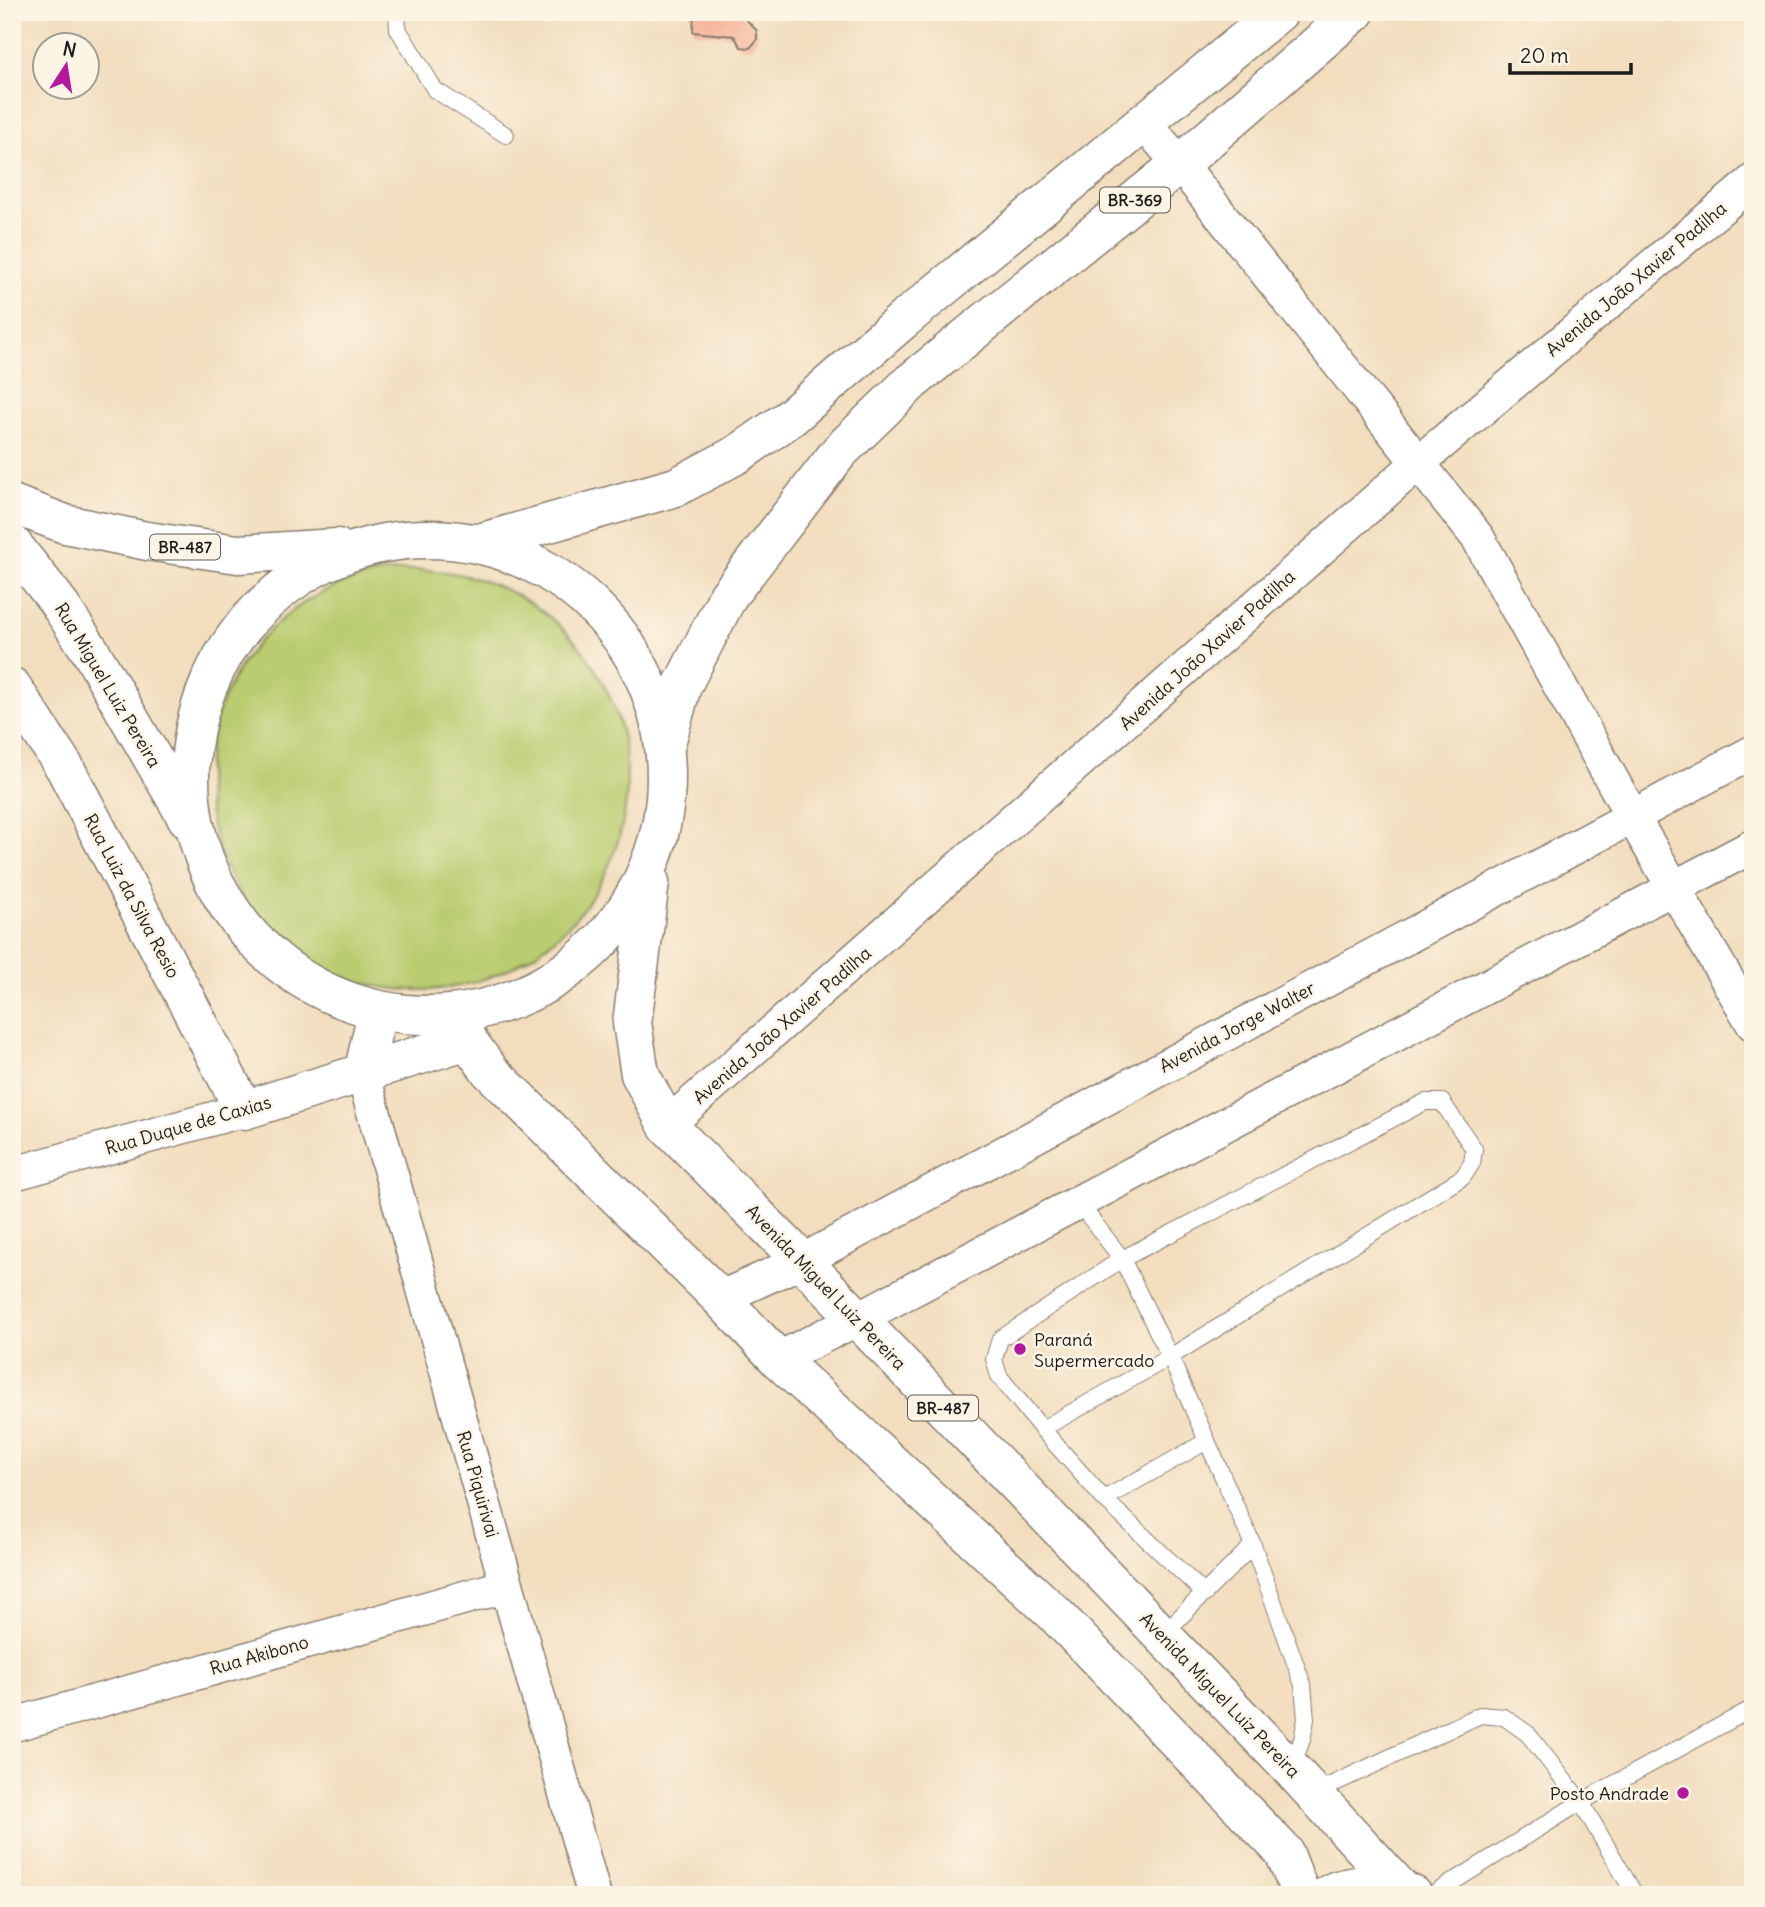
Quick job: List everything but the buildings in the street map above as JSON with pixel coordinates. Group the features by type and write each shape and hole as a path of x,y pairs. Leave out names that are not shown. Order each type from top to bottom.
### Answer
{"main road":[{"name":"BR-369","path":"479,543 676,487 738,454 790,418 902,321 1279,12"},
{"name":"BR-369","path":"666,743 682,686 728,596 839,451 911,382 1180,164 1355,12"},
{"name":"BR-487","path":"12,504 65,524 147,541 238,554 364,547"},
{"path":"421,538 479,543 547,569 604,614 645,674 666,743 667,803 653,862 621,920 573,967 459,1028 377,1012 347,1002 278,962 225,904 195,832 188,771 197,712 221,656 258,607 307,570 364,547 421,538"},
{"name":"Rua Miguel Luiz Pereira","path":"12,544 55,598 91,652 195,832"},
{"name":"Rua Luiz da Silva Resio","path":"12,687 65,768 244,1110"},
{"name":"Avenida Miguel Luiz Pereira","path":"653,862 632,1023 640,1074 667,1125 802,1261 1303,1781 1416,1893"},
{"path":"363,1074 377,1012"},
{"path":"459,1028 490,1071 720,1298 778,1359 1054,1613 1284,1852 1301,1895"},
{"name":"Rua Duque de Caxias","path":"244,1110 363,1074 459,1028"},
{"path":"1328,1895 1333,1891 1370,1883 1416,1893"}],"street":[{"path":"1144,123 1180,164 1478,538 1632,816 1753,1024"},
{"name":"Avenida João Xavier Padilha","path":"667,1125 1418,463 1753,181"},
{"name":"Avenida Jorge Walter","path":"720,1298 802,1261 1753,752"},
{"path":"778,1359 1753,846"},
{"name":"Rua Piquirivai","path":"363,1074 594,1895"},
{"name":"Rua Duque de Caxias","path":"12,1174 244,1110"},
{"name":"Rua Akibono","path":"12,1725 506,1586"}],"lane":[{"path":"397,12 398,29 435,90 506,135"},
{"path":"1042,1429 1170,1357 1463,1177 1472,1163 1474,1149 1442,1102 1425,1102 1122,1259 1000,1339 994,1359 999,1376 1042,1429 1104,1499 1205,1594"},
{"path":"1078,1202 1122,1259 1170,1357 1253,1545 1303,1685 1306,1719 1302,1740 1303,1781 1480,1715 1504,1717 1528,1734 1581,1802 1635,1895"},
{"path":"1104,1499 1207,1441"},
{"path":"1162,1635 1253,1545"},
{"path":"1416,1893 1753,1708"}],"green space":[{"path":"417,570 458,574 497,586 533,606 565,632 591,664 611,700 623,739 627,780 623,821 611,860 591,896 565,928 533,954 497,974 458,986 417,990 376,986 337,974 301,954 269,928 243,896 223,860 211,821 207,780 211,739 223,700 243,664 269,632 301,606 337,586 376,574"}],"place":[{"name":"Paraná Supermercado","path":"1020,1349"},
{"name":"Posto Andrade","path":"1683,1793"}]}
